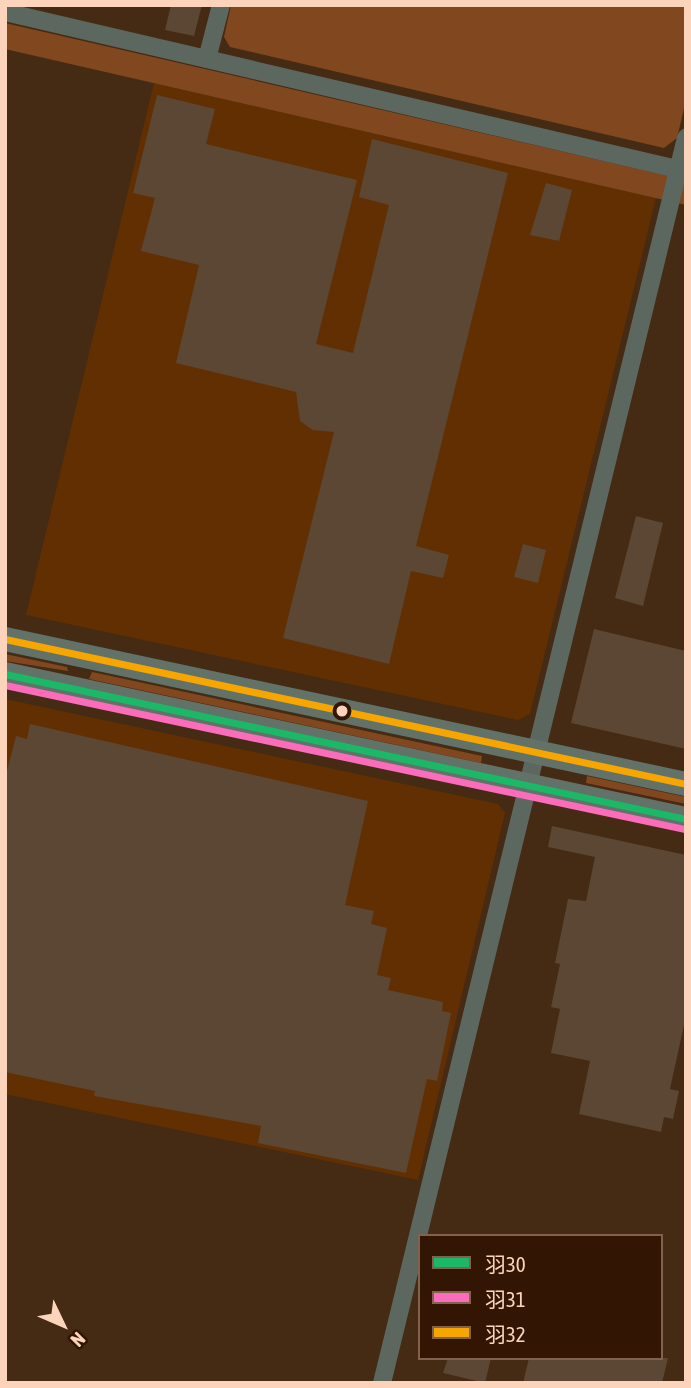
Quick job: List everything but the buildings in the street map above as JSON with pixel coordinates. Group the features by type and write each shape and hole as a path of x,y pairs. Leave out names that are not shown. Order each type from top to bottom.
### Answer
{"main road":[{"path":"5,639 686,784"},
{"path":"5,674 686,819"}],"street":[{"path":"207,59 220,5"},
{"path":"5,12 681,170"},
{"path":"418,1234 534,752 681,170 686,138"},
{"path":"382,1383 418,1235"}],"shaded area":[{"path":"231,5 686,5 686,100 677,138 664,148 230,47 224,37"},
{"path":"5,23 686,180 686,205 5,49"},
{"path":"154,83 656,198 530,714 518,720 26,615"},
{"path":"5,654 67,667 68,671 5,661"},
{"path":"92,672 482,756 481,763 89,679"},
{"path":"5,699 498,804 505,813 418,1180 5,1094"},
{"path":"587,776 686,797 686,804 586,783"}],"transit line":[{"name":"羽32","path":"5,639 686,784"},
{"name":"羽30","path":"5,674 686,819"},
{"name":"羽31","path":"5,685 684,829"}]}
